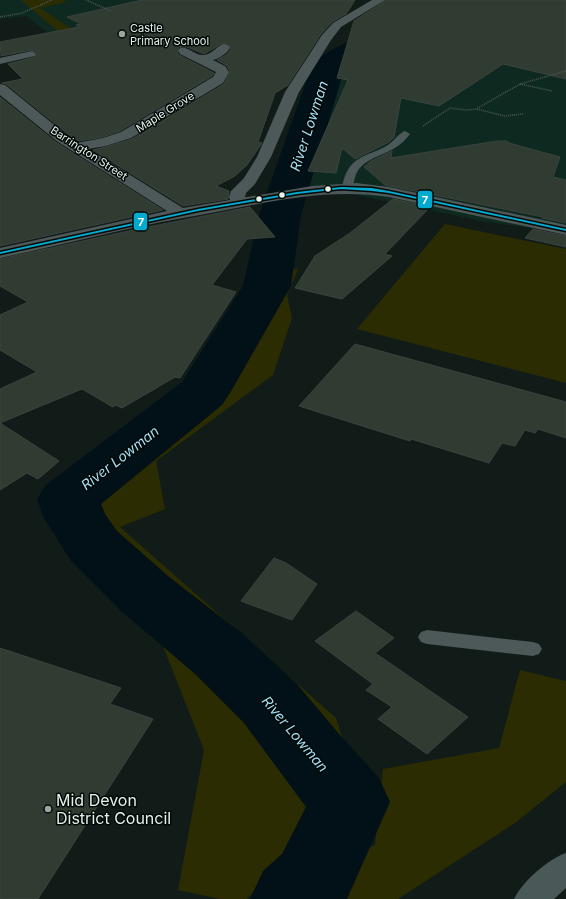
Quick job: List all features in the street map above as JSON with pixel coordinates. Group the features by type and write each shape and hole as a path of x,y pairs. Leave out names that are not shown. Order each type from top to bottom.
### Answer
{"main road":[{"path":"531,899 566,867"}],"street":[{"path":"238,202 237,197 239,191 250,181 264,157 292,92 326,38 337,25 380,0"},
{"path":"202,59 214,56 224,48"},
{"name":"Maple Grove","path":"76,147 106,142 126,135 218,80 223,72 221,69 184,51"},
{"name":"Barrington Street","path":"0,88 76,147 155,196 180,214"},
{"path":"0,253 238,202 316,189 347,187 389,192 566,230"}],"lane":[{"path":"0,61 32,54"},
{"path":"347,187 348,177 358,162 402,140 405,134"},
{"path":"428,637 533,649"}],"path":[{"path":"0,17 22,12 52,0"},
{"path":"86,0 112,11"},
{"path":"476,109 520,84 566,71"},
{"path":"520,84 552,91"},
{"path":"405,134 424,126 450,108 466,110 476,109 504,116 523,114"}],"shaded area":[{"name":"Castle Primary School","path":"0,0 284,0 64,45 26,16 0,19"},
{"path":"21,0 63,0 67,2 40,8 88,40 73,44"},
{"path":"566,0 566,232 486,222 276,178 338,55 398,28"},
{"path":"445,224 566,249 566,383 357,329"},
{"path":"298,269 287,295 292,318 273,375 156,461 165,509 120,527 336,718 355,778 247,899 220,899 178,890 204,750 163,646 42,513 175,415 231,329 259,272"},
{"path":"520,670 566,681 566,782 515,823 398,899 270,899 375,845 383,769 499,748"}],"building":[{"path":"142,0 355,0 346,14 332,22 321,34 288,85 275,93 258,142 262,143 247,165 235,176 216,186 229,191 228,199 183,206 93,150 132,139 224,84 230,71 226,65 217,60 226,55 231,49 228,44 221,44 204,54 187,47 179,47 177,52 179,55 214,73 212,76 120,131 103,137 79,141 69,135 6,84 2,83 23,79 8,64 35,57 37,54 32,50 1,56 0,42 79,27 76,25 81,24 67,17"},
{"path":"386,0 566,0 566,79 503,64 439,106 401,98 394,137 389,142 355,159 342,148 336,173 308,171 348,80 337,78 354,21"},
{"path":"0,97 57,143 163,210 0,246"},
{"path":"497,141 507,141 509,143 560,157 553,177 566,180 566,223 385,185 364,167 371,161 392,151 391,158"},
{"path":"393,199 430,207 385,254 392,256 342,299 295,288 315,256 350,233"},
{"path":"250,207 275,237 247,239 212,285 236,292 180,378 175,377 122,408 116,405 113,407 82,389 0,423 0,389 37,372 0,350 0,315 28,302 0,286 0,259 138,229"},
{"path":"533,229 566,236 566,247 525,238"},
{"path":"355,344 566,402 566,438 538,429 535,433 525,430 515,446 502,443 489,463 411,439 410,441 299,406"},
{"path":"0,423 59,461 38,479 27,473 0,490"},
{"path":"274,558 286,563 317,584 292,620 241,601"},
{"path":"356,611 394,638 375,653 468,717 427,754 378,719 392,707 366,690 373,684 315,641"},
{"name":"Mid Devon District Council","path":"0,648 121,688 110,704 153,719 38,899 0,899"}],"waterway":[{"name":"River Lowman","path":"294,899 312,881 350,802 312,757 270,703 219,654 144,593 94,546 75,518 68,499 203,393 267,286 280,215 328,68 352,52 415,21 426,15 432,8 450,0"}],"transit line":[{"name":"7","path":"0,253 198,210 297,193 341,188 372,189 389,192 566,230"}],"place":[{"name":"Castle Primary School","path":"122,34"},
{"name":"Mid Devon District Council","path":"48,809"}]}
